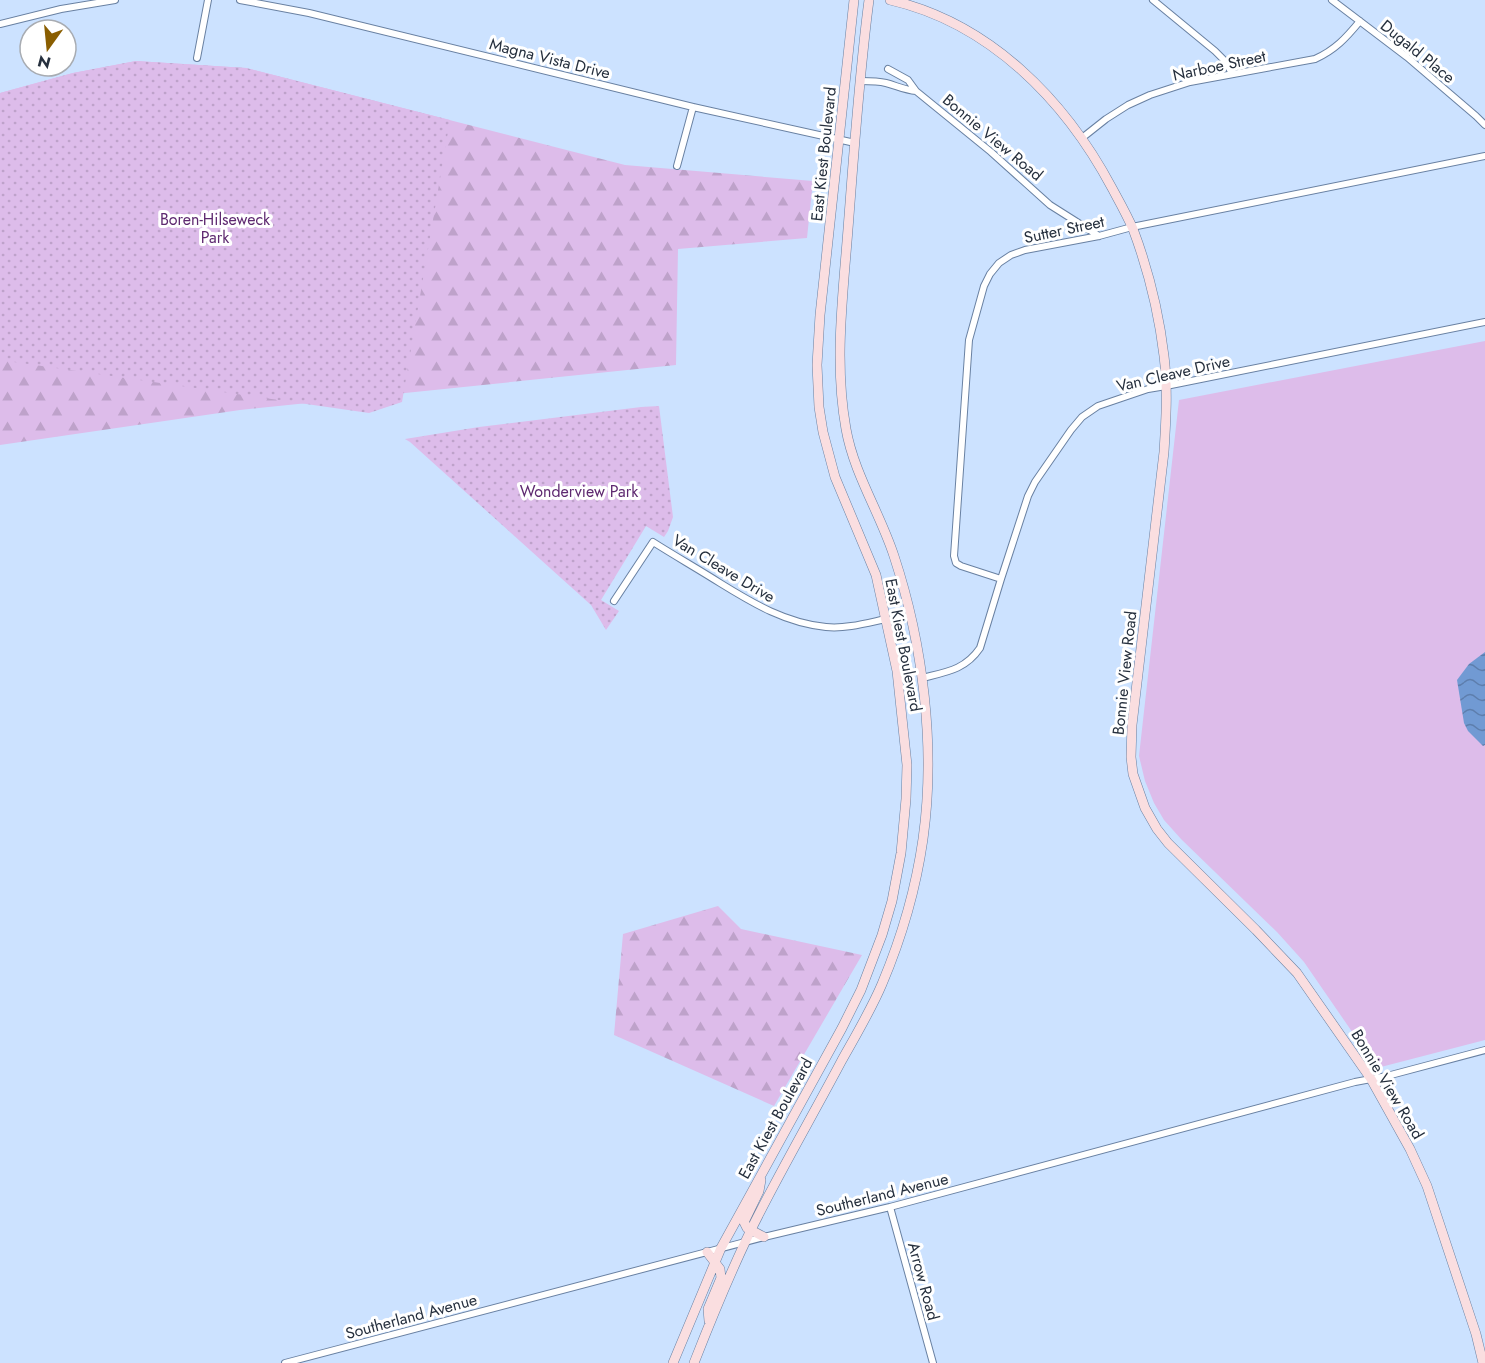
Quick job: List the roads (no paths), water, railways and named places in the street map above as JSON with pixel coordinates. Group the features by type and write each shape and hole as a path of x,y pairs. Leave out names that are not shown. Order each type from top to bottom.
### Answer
{"main road":[{"name":"East Kiest Boulevard","path":"673,1363 721,1248 861,990 892,901 901,853 907,765 897,671 876,576 835,477 823,432 816,365 854,0"},
{"name":"East Kiest Boulevard","path":"694,1363 709,1323 751,1230 881,987 916,879 923,839 927,801 927,751 922,678 911,614 893,553 856,465 846,432 839,367 855,143 869,0"},
{"name":"Bonnie View Road","path":"890,0 910,4 960,25 989,43 1027,74 1082,138 1100,165 1132,227 1159,325 1164,356 1167,415 1132,725 1131,757 1138,792 1151,818 1168,843 1297,973 1371,1079 1410,1149 1427,1186 1476,1334 1482,1363"},
{"path":"882,935 898,940"},
{"path":"762,1172 759,1191 744,1222 747,1228 764,1237"},
{"path":"707,1252 720,1269 721,1278 708,1309 709,1323"}],"street":[{"path":"0,24 61,9 115,0"},
{"path":"197,58 208,0"},
{"name":"Magna Vista Drive","path":"240,0 309,13 693,107 855,143"},
{"path":"1153,0 1215,51 1226,62 1232,74"},
{"name":"Dugald Place","path":"1332,0 1407,57 1485,125"},
{"name":"Narboe Street","path":"1082,138 1113,114 1150,95 1190,82 1315,59 1330,52 1360,21"},
{"path":"888,69 908,80 916,91"},
{"name":"Bonnie View Road","path":"861,81 887,83 916,91 1050,204 1099,236"},
{"path":"677,166 693,107"},
{"name":"Sutter Street","path":"1000,579 961,566 954,560 969,340 990,274 999,263 1025,250 1485,156"},
{"name":"Van Cleave Drive","path":"922,678 963,666 974,657 980,648 1000,579 1035,482 1071,430 1082,417 1098,406 1166,386 1485,322"},
{"name":"Van Cleave Drive","path":"614,601 653,542 777,615 802,623 828,627 886,620"},
{"name":"Southerland Avenue","path":"285,1363 1485,1050"},
{"name":"Arrow Road","path":"890,1207 933,1363"}],"water":[{"path":"1485,652 1485,745 1483,746 1468,731 1464,723 1457,680 1469,664"}],"park label":[{"name":"Boren-Hilseweck Park","path":"215,228"},
{"name":"Wonderview Park","path":"579,491"}]}
